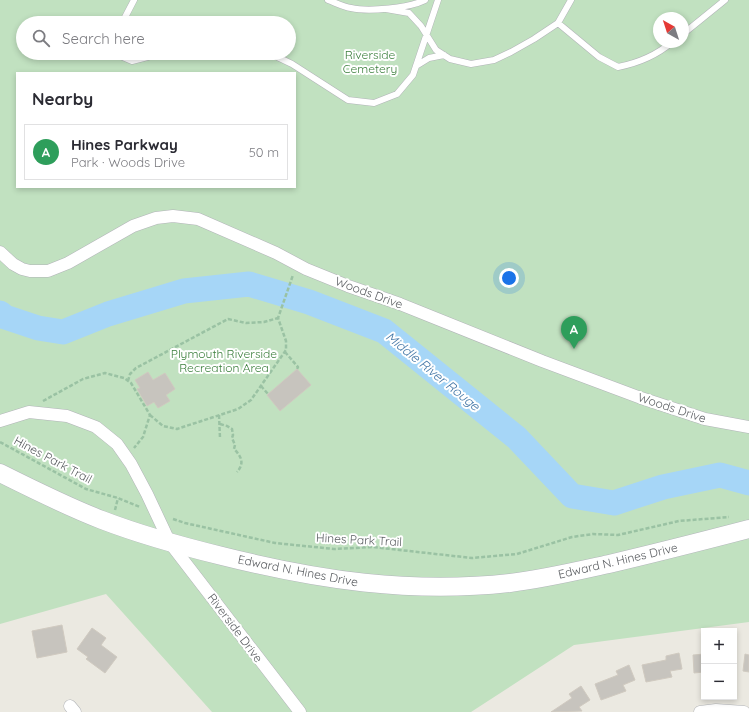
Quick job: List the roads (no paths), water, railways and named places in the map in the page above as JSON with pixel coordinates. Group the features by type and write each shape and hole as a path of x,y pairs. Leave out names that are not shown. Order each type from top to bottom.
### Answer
{"street":[{"name":"Woods Drive","path":"0,252 13,264 22,269 30,271 48,271 68,263 144,221 173,216 198,219 276,253 306,269 348,286 400,304 641,398 704,419 749,428"},
{"name":"Riverside Drive","path":"0,421 29,412 67,416 96,427 117,444 125,455 147,494 170,543 300,712"},
{"name":"Edward N. Hines Drive","path":"0,473 103,520 170,543 274,569 329,579 396,586 458,586 510,583 562,575 740,526"},
{"path":"700,712 716,710 744,712"}],"lane":[{"path":"126,16 134,0"},
{"path":"328,0 352,8 386,9 409,13 421,26 436,50 450,59 472,64 494,60 534,39 558,23 571,0"},
{"path":"386,9 419,3 424,0"},
{"path":"284,60 348,100 374,103 397,94 413,75 438,0"},
{"path":"689,29 725,0"},
{"path":"558,23 599,57 618,67 635,64 665,48"},
{"path":"416,66 429,58 444,55"}],"waterway":[{"name":"Middle River Rouge","path":"0,313 5,317 38,328 63,332 108,314 184,291 249,284 309,302 384,331 517,438 572,496 614,503 663,487 720,475 749,483"}],"place":[{"name":"Hines Parkway","path":"574,349"}],"park label":[{"name":"Riverside Cemetery","path":"370,62"},
{"name":"Plymouth Riverside Recreation Area","path":"224,361"}]}
